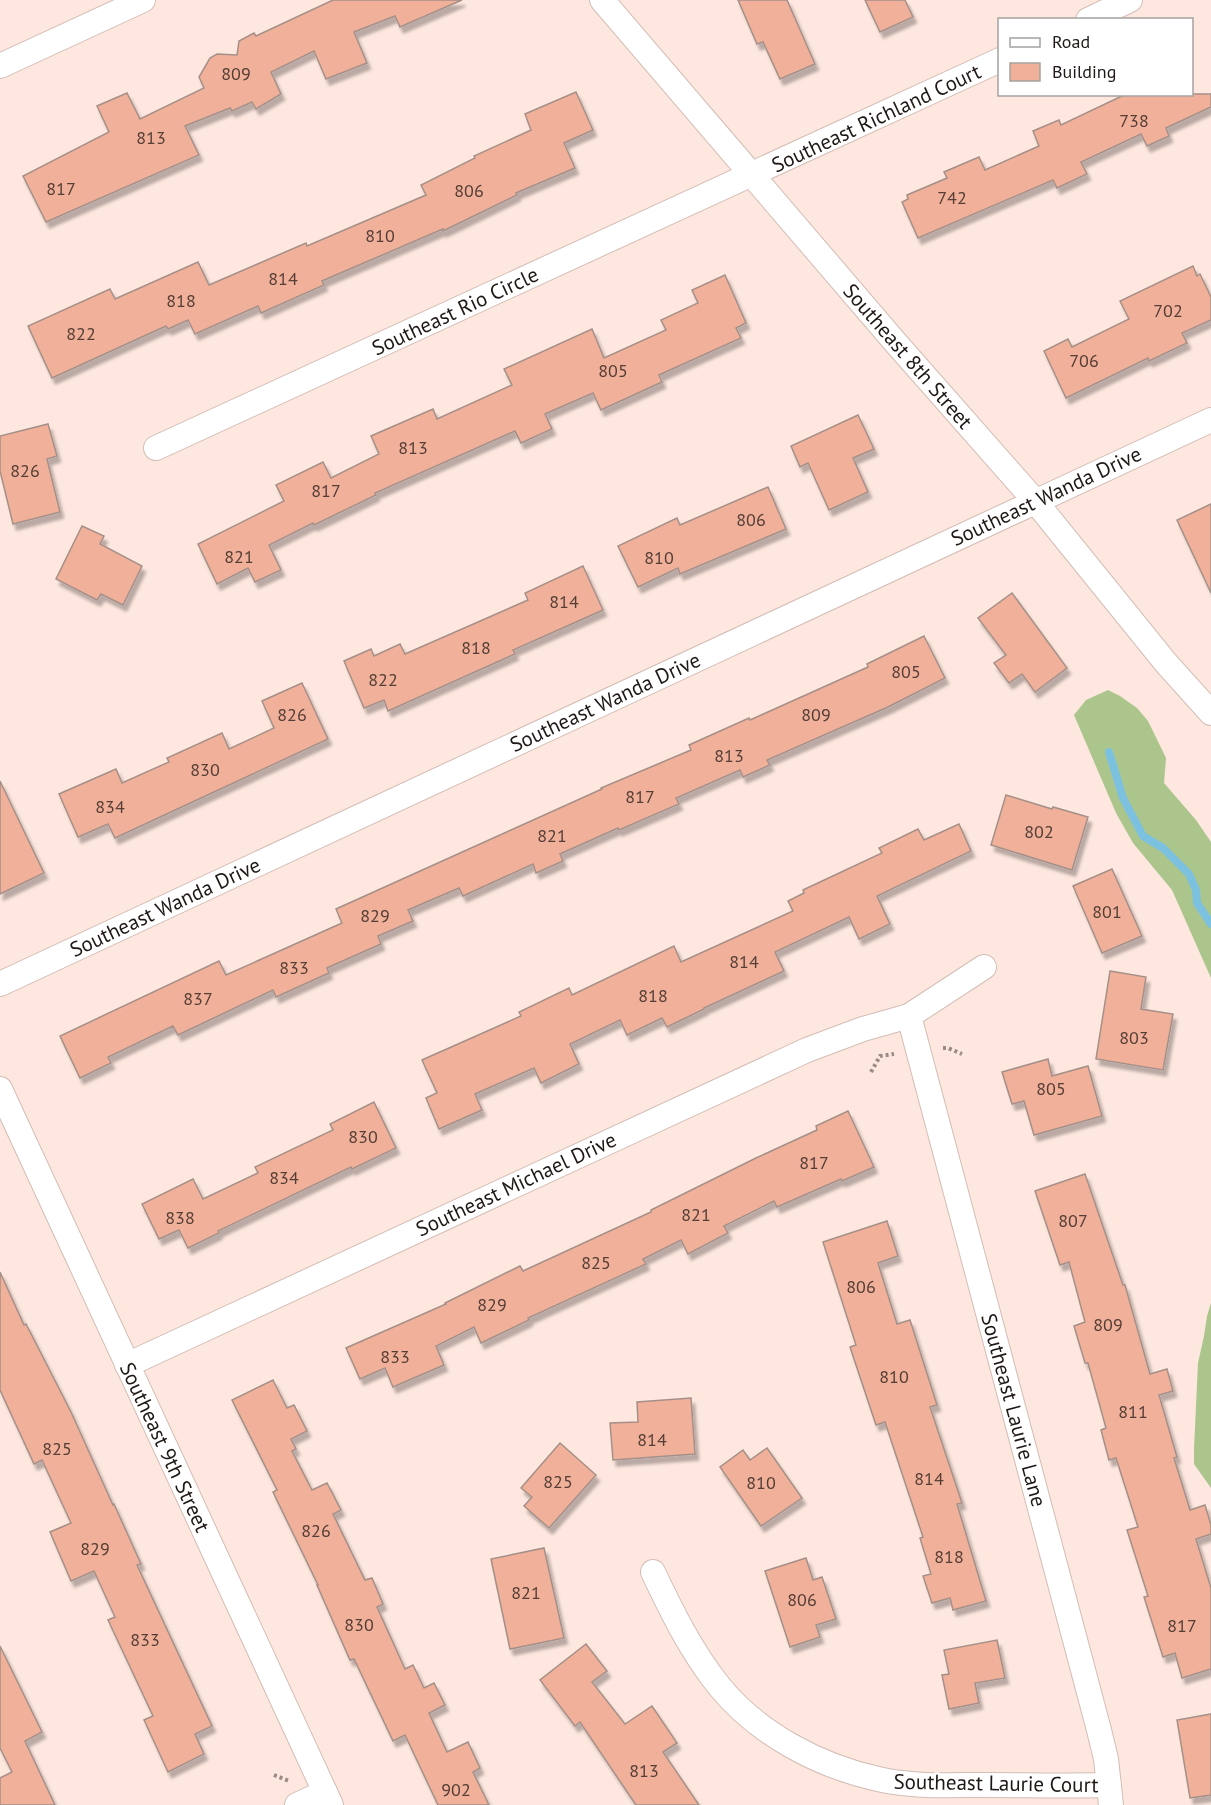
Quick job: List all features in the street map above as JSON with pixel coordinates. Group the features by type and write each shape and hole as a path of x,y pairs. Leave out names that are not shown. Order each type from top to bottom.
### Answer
{"street":[{"path":"0,66 143,0"},
{"name":"Southeast 8th Street","path":"602,0 895,342 1035,501 1166,663 1211,713"},
{"path":"1092,18 1130,0"},
{"name":"Southeast Richland Court","path":"753,175 998,60"},
{"name":"Southeast Rio Circle","path":"156,448 753,175"},
{"name":"Southeast Wanda Drive","path":"0,984 1211,420"},
{"name":"Southeast Michael Drive","path":"127,1365 807,1050 863,1029 909,1016 984,967"},
{"name":"Southeast Laurie Lane","path":"909,1016 1096,1718 1106,1759 1110,1795"},
{"name":"Southeast 9th Street","path":"0,1089 328,1798"},
{"name":"Southeast Laurie Court","path":"653,1572 697,1655 720,1687 747,1716 782,1740 809,1754 844,1770 879,1779 918,1785 1110,1795"},
{"path":"297,1805 328,1798"}],"green space":[{"path":"1108,690 1137,708 1148,721 1166,758 1164,783 1196,820 1211,842 1211,978 1172,890 1133,843 1116,813 1074,715 1086,700"},
{"path":"1211,1303 1211,1488 1194,1464 1194,1449 1198,1363"}],"building":[{"path":"333,0 462,0 400,27 395,16 354,32 367,63 326,79 314,51 271,72 281,94 256,109 252,102 185,126 199,155 46,222 23,176 109,132 97,106 127,93 140,119 204,88 199,77 210,58 217,54 237,55 239,41 254,33 256,36"},
{"path":"738,0 787,0 815,64 780,79 763,42 757,44"},
{"path":"865,0 905,0 913,17 880,32"},
{"path":"576,92 593,130 564,143 575,168 516,193 517,195 443,231 443,229 322,281 324,285 261,313 258,306 195,334 188,320 168,329 166,326 52,378 28,326 110,289 115,299 198,262 209,285 306,243 307,246 426,195 421,185 475,158 474,156 531,130 525,114"},
{"path":"1211,94 1211,107 1166,128 1169,136 1147,146 1141,134 1081,162 1087,174 1057,188 1053,180 918,238 902,202 908,199 907,195 947,178 944,172 979,157 985,170 1039,146 1033,131 1059,120 1061,125 1122,96"},
{"path":"1193,266 1197,276 1200,274 1211,297 1211,320 1182,333 1187,343 1149,361 1148,358 1066,398 1044,351 1068,339 1072,347 1129,319 1120,301"},
{"path":"725,275 746,323 736,328 741,338 659,375 662,382 601,410 593,393 545,414 552,429 521,443 515,431 375,493 376,495 269,545 281,570 255,582 248,568 217,584 198,544 284,501 276,485 323,462 331,478 379,454 371,436 433,409 437,419 512,385 504,369 592,329 604,358 666,330 661,320 698,303 692,290"},
{"path":"858,415 874,449 853,458 868,492 829,510 808,463 800,467 791,446"},
{"path":"48,424 57,456 47,459 60,512 13,524 0,471 0,436"},
{"path":"768,487 786,529 680,574 678,568 638,587 618,546 677,518 680,525"},
{"path":"1211,504 1211,593 1177,520"},
{"path":"82,526 104,536 100,544 142,566 123,605 101,594 97,600 56,579"},
{"path":"583,566 603,610 513,650 515,654 388,711 384,700 364,708 344,661 371,649 374,656 400,644 405,654 528,600 525,593"},
{"path":"1012,593 1067,668 1035,692 1022,674 1009,683 994,663 1006,655 978,618"},
{"path":"924,636 945,678 888,707 767,760 770,765 743,777 740,770 676,798 679,804 560,854 563,861 536,873 533,864 463,896 459,888 408,910 413,921 378,936 381,944 327,968 329,973 276,997 273,990 178,1035 173,1026 108,1057 111,1063 80,1078 60,1036 219,961 226,975 342,923 336,909 601,788 691,750 689,745 868,667 867,664"},
{"path":"302,683 328,739 115,838 108,824 78,837 59,794 116,769 122,783 169,762 167,758 222,733 229,749 274,728 262,701"},
{"path":"0,781 44,873 0,894"},
{"path":"1006,795 1088,817 1072,870 991,845"},
{"path":"959,824 971,851 877,896 890,924 859,939 849,917 775,952 784,971 667,1027 662,1018 627,1035 620,1020 570,1044 579,1064 541,1083 534,1068 475,1094 482,1110 439,1129 426,1098 437,1093 422,1060 521,1016 519,1012 569,988 572,995 674,946 681,962 793,911 788,901 804,893 803,890 882,853 879,848 918,829 924,840"},
{"path":"1112,869 1142,936 1102,953 1073,886"},
{"path":"1110,971 1146,977 1141,1009 1173,1014 1163,1070 1096,1059"},
{"path":"1048,1059 1052,1076 1088,1066 1102,1116 1034,1135 1024,1101 1012,1104 1002,1072"},
{"path":"374,1102 396,1148 352,1169 351,1167 218,1231 219,1233 188,1248 179,1230 159,1239 142,1204 193,1179 203,1199 258,1173 255,1167 333,1130 330,1124"},
{"path":"848,1111 874,1167 777,1207 774,1201 724,1226 728,1233 688,1254 681,1240 643,1259 646,1264 528,1318 529,1320 481,1343 474,1327 436,1346 444,1365 393,1387 385,1368 360,1379 346,1348 446,1304 520,1266 523,1271 651,1212 756,1158 817,1130 816,1126"},
{"path":"1085,1174 1123,1285 1125,1285 1150,1374 1167,1369 1173,1391 1159,1395 1177,1457 1174,1458 1190,1510 1205,1505 1211,1525 1211,1534 1196,1539 1211,1588 1211,1669 1182,1678 1175,1653 1163,1657 1144,1597 1148,1596 1127,1530 1138,1527 1116,1458 1109,1460 1101,1430 1106,1428 1088,1363 1085,1363 1074,1326 1085,1322 1069,1262 1060,1265 1035,1191"},
{"path":"887,1221 898,1256 878,1263 897,1324 910,1320 937,1405 930,1407 962,1503 957,1504 986,1601 953,1610 950,1598 932,1603 923,1576 931,1574 920,1538 923,1537 885,1422 876,1425 850,1347 856,1345 823,1242"},
{"path":"0,1272 24,1325 26,1324 71,1412 114,1504 141,1564 137,1565 212,1726 195,1734 204,1754 168,1772 144,1720 153,1716 108,1620 115,1617 94,1571 71,1581 50,1532 71,1523 42,1460 34,1464 0,1390"},
{"path":"273,1380 287,1408 294,1405 307,1431 291,1439 296,1449 292,1451 312,1490 327,1483 341,1510 333,1514 365,1580 372,1578 383,1604 377,1607 405,1669 413,1665 424,1688 434,1683 445,1705 429,1713 447,1752 468,1742 480,1768 473,1772 489,1805 438,1805 405,1735 393,1741 354,1659 350,1660 318,1585 273,1492 277,1490 232,1400"},
{"path":"691,1398 695,1454 613,1460 610,1423 638,1422 637,1402"},
{"path":"560,1443 596,1475 549,1528 524,1506 532,1497 521,1488"},
{"path":"767,1448 802,1498 761,1526 720,1467 743,1450 750,1460"},
{"path":"544,1548 564,1638 510,1649 491,1559"},
{"path":"806,1558 813,1580 822,1577 836,1619 816,1625 820,1637 790,1647 765,1571"},
{"path":"997,1640 1005,1678 975,1683 979,1703 949,1709 942,1675 949,1674 944,1650"},
{"path":"586,1644 607,1671 592,1682 625,1724 652,1706 677,1743 663,1752 699,1805 636,1805 580,1722 575,1726 540,1680"},
{"path":"0,1646 42,1732 25,1741 55,1805 0,1805 0,1778 12,1772 0,1748"},
{"path":"1211,1714 1211,1795 1190,1798 1177,1720"}],"waterway":[{"path":"1109,752 1123,798 1143,836 1163,848 1189,874 1196,890 1197,903 1211,924"}]}
